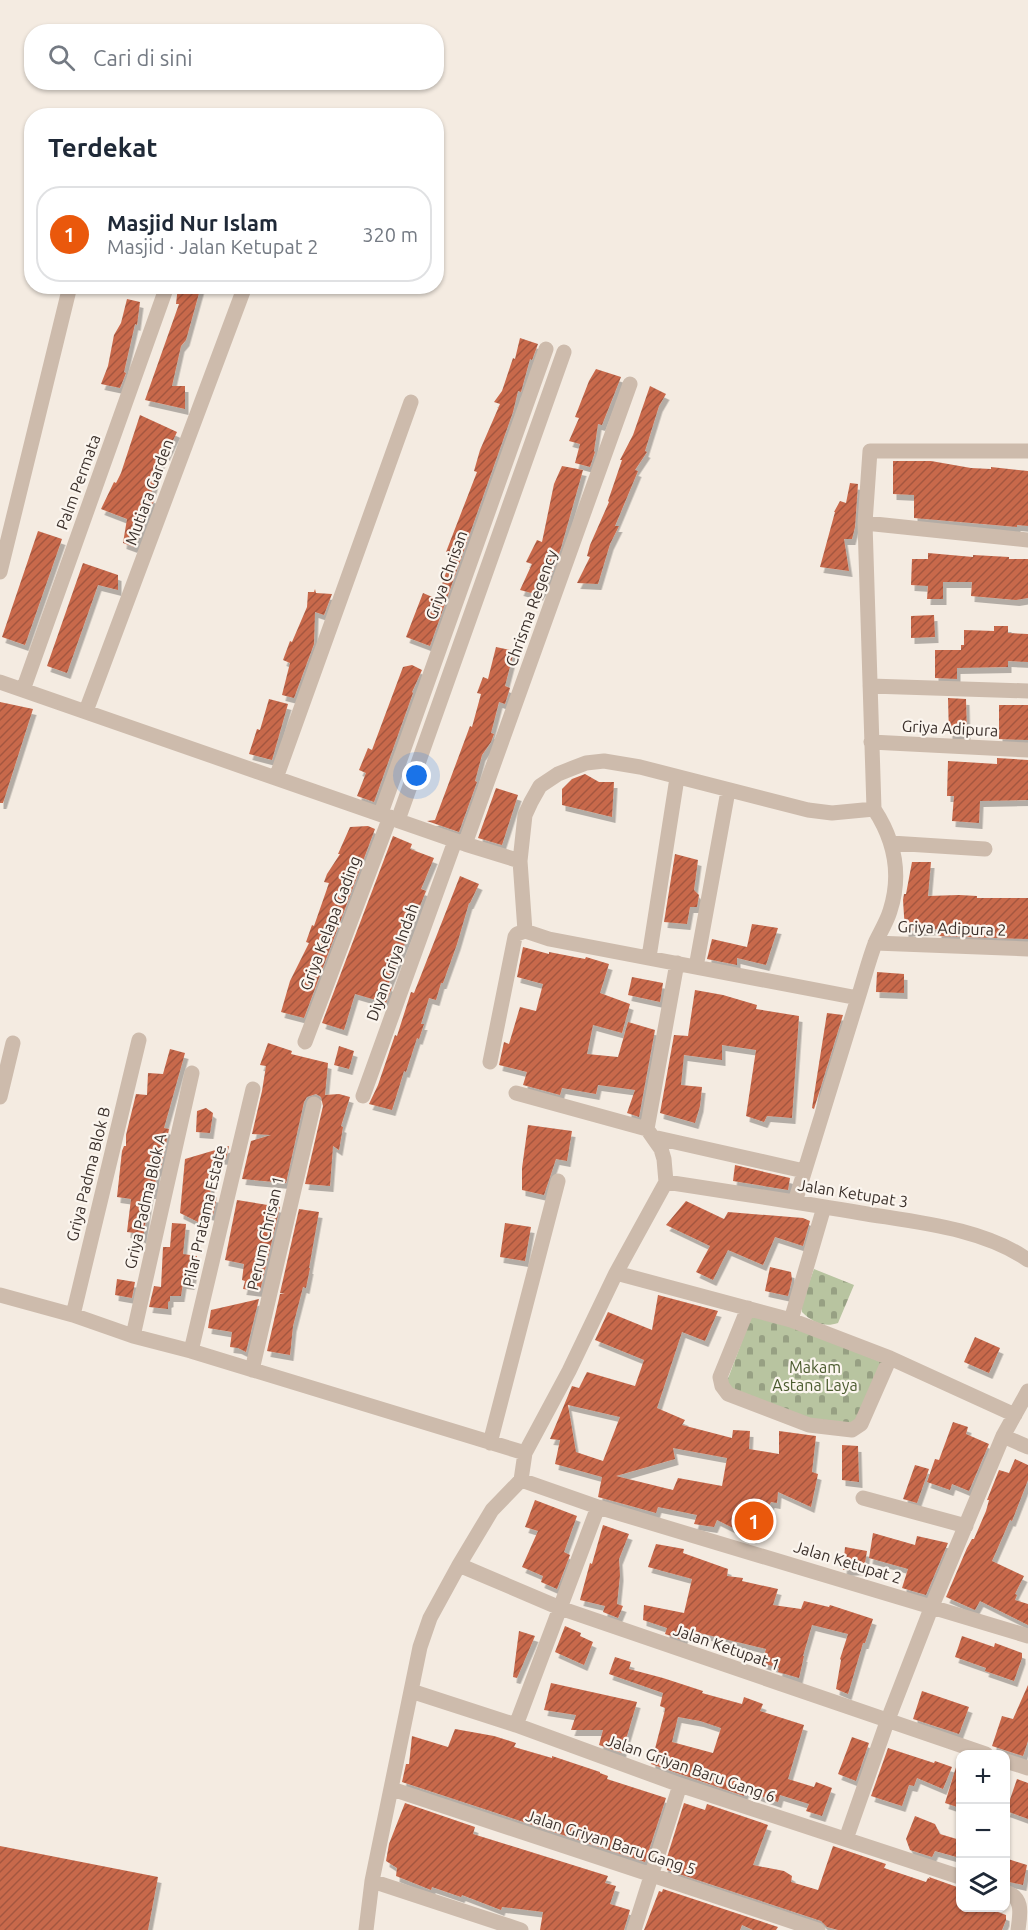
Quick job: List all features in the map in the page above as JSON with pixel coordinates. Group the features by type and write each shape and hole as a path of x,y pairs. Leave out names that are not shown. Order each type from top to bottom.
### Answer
{"street":[{"path":"0,572 68,294"},
{"name":"Palm Permata","path":"23,690 164,294"},
{"name":"Mutiara Garden","path":"86,711 242,294"},
{"name":"Griya Chrisan","path":"389,817 546,349"},
{"path":"389,817 564,352"},
{"name":"Chrisma Regency","path":"460,842 630,384"},
{"path":"276,778 411,402"},
{"path":"795,1202 875,942 890,912 896,885 896,863 891,843 885,826 874,809 865,523 870,451 1028,451"},
{"path":"865,523 1028,540"},
{"path":"0,682 520,861"},
{"path":"870,686 1028,691"},
{"name":"Griya Adipura","path":"871,742 1028,750"},
{"path":"525,931 520,861 525,815 540,786 558,774 586,763 604,762 640,767 818,812 874,809"},
{"path":"650,957 677,778"},
{"path":"696,967 728,791"},
{"name":"Griya Kelapa Gading","path":"305,1042 389,817"},
{"name":"Diyan Griya Indah","path":"363,1096 460,842"},
{"path":"891,843 985,849"},
{"path":"490,1062 515,938 517,934 525,931 549,939 858,998"},
{"name":"Griya Adipura 2","path":"875,942 1028,949"},
{"path":"366,1930 372,1881 424,1632 436,1605 492,1510 521,1480 525,1453 569,1371 616,1273 666,1182 664,1159 650,1133 677,963"},
{"name":"Griya Padma Blok B","path":"73,1315 139,1040"},
{"path":"0,1096 13,1043"},
{"name":"Griya Padma Blok A","path":"134,1336 192,1073"},
{"name":"Pilar Pratama Estate","path":"191,1351 253,1089"},
{"path":"516,1093 650,1133 804,1171"},
{"name":"Perum Chrisan 1","path":"252,1370 314,1104"},
{"path":"490,1443 558,1181"},
{"name":"Jalan Ketupat 3","path":"666,1182 952,1229 992,1241 1028,1260"},
{"path":"791,1320 824,1207"},
{"path":"616,1273 791,1320 890,1358 1015,1415"},
{"path":"0,1295 73,1315 134,1336 191,1351 525,1453"},
{"path":"747,1308 720,1377 723,1390 728,1394 809,1425 852,1430 861,1424 890,1358"},
{"path":"846,1839 887,1722 932,1606 1003,1436 1028,1392"},
{"path":"1003,1436 1028,1447"},
{"name":"Jalan Ketupat 2","path":"521,1480 598,1507 1028,1636"},
{"path":"863,1498 966,1526"},
{"path":"516,1725 598,1507"},
{"name":"Jalan Ketupat 1","path":"459,1565 560,1608 971,1750"},
{"name":"Jalan Griyan Baru Gang 6","path":"411,1691 516,1725 680,1785 956,1876"},
{"path":"1010,1763 1028,1768"},
{"path":"634,1930 680,1785"},
{"name":"Jalan Griyan Baru Gang 5","path":"392,1789 818,1930"},
{"path":"372,1881 521,1930"},
{"path":"1010,1895 1020,1904 1018,1930"}],"green space":[{"name":"Makam Astana Laya","path":"814,1269 854,1285 838,1323 828,1325 818,1323 802,1312 802,1302"},
{"name":"Makam Astana Laya","path":"755,1313 884,1363 858,1421 850,1426 812,1420 733,1390 726,1384 751,1317"}],"building":[{"path":"177,294 199,294 186,340 181,346 172,386 185,386 185,409 145,400 179,304 176,304"},
{"path":"127,299 140,302 137,325 135,324 124,372 126,373 120,388 101,384 108,366 114,335 121,323"},
{"path":"520,338 538,344 532,360 530,359 521,392 518,391 513,412 430,646 406,637 423,593 437,599 452,555 446,552 477,472 474,471 480,450 500,404 494,402 502,391 513,358 515,359"},
{"path":"596,369 621,377 602,425 598,424 595,452 590,467 575,463 580,444 569,441 579,418 575,417"},
{"path":"650,386 666,394 659,406 645,451 647,452 635,470 638,471 615,526 619,526 610,544 598,584 577,583 590,557 587,556 590,545 609,502 622,460 620,460 633,435"},
{"path":"140,415 177,432 166,455 164,453 150,497 155,498 134,547 123,543 127,519 101,509 121,473"},
{"path":"893,461 931,461 971,468 991,469 991,467 1028,471 1028,526 914,518 914,495 893,494"},
{"path":"562,466 583,470 561,548 550,578 539,595 520,590 532,564 526,562 537,540 542,542 554,484"},
{"path":"850,483 858,484 852,539 844,539 849,571 820,567 834,512 840,501 846,503"},
{"path":"38,531 62,539 25,645 2,637"},
{"path":"928,553 1028,559 1028,598 1016,600 971,596 972,582 943,582 943,599 927,599 928,586 911,585 912,559 928,559"},
{"path":"83,563 118,575 118,590 98,585 67,673 47,666"},
{"path":"315,589 316,593 332,594 324,615 315,612 314,644 294,698 282,695 290,663 283,660 307,607 308,592 314,592"},
{"path":"934,615 935,637 911,638 911,616"},
{"path":"994,626 1008,626 1008,633 1028,634 1028,662 1008,661 1008,667 957,668 957,679 935,678 935,650 961,650 961,645 964,645 964,630 994,631"},
{"path":"496,647 514,651 505,686 510,688 505,704 499,702 491,733 494,734 482,755 475,781 477,782 459,832 427,821 435,820 470,726 472,727 481,694 477,693 483,677 488,679"},
{"path":"412,665 422,670 412,692 374,802 357,796 366,773 359,770 368,748 372,750 403,667"},
{"path":"948,698 966,699 967,736 949,736"},
{"path":"269,699 288,704 272,760 249,754 257,729 260,730"},
{"path":"0,702 33,709 3,803 0,803"},
{"path":"999,705 1028,705 1028,740 999,739"},
{"path":"997,758 1028,760 1028,800 980,801 979,823 952,821 954,796 947,796 948,761 997,764"},
{"path":"585,774 599,782 614,782 612,817 562,805 562,789 572,779"},
{"path":"496,788 518,795 502,845 478,838"},
{"path":"368,826 375,829 304,1018 281,1012 290,981 309,943 306,942 329,883 324,882 327,874 340,854 338,854 350,827"},
{"path":"393,836 412,844 410,849 434,858 421,889 426,891 388,985 392,987 386,1003 355,994 344,1030 322,1023"},
{"path":"675,854 698,860 694,890 699,895 697,907 690,907 687,924 664,922"},
{"path":"912,862 931,862 928,896 1028,898 1028,939 938,936 938,929 905,931 903,900"},
{"path":"460,876 479,884 469,903 443,983 441,983 436,1000 429,998 421,1024 424,1024 406,1072 404,1071 392,1110 369,1104 395,1035 397,1036 411,992 414,993"},
{"path":"752,924 778,928 766,965 737,958 737,965 707,959 712,939 747,947"},
{"path":"523,947 549,954 549,952 585,959 586,957 609,964 600,993 630,1004 622,1033 593,1025 587,1054 618,1057 628,1022 655,1030 639,1117 627,1113 635,1090 598,1085 596,1094 562,1088 560,1095 523,1085 527,1072 499,1065 504,1042 509,1044 520,1007 536,1011 543,984 517,977"},
{"path":"877,972 904,974 904,993 876,992"},
{"path":"632,977 663,983 660,1002 628,995"},
{"path":"695,990 757,1005 756,1009 799,1016 792,1118 767,1116 764,1122 746,1116 756,1050 722,1045 722,1060 684,1055 681,1085 702,1087 695,1123 660,1113 674,1035 688,1036"},
{"path":"827,1013 843,1015 814,1109 812,1108"},
{"path":"268,1043 292,1051 291,1054 328,1063 325,1095 339,1094 350,1097 341,1126 343,1127 339,1150 333,1146 330,1186 305,1184 323,1106 321,1097 316,1094 307,1097 304,1102 286,1183 242,1179 251,1141 271,1135 252,1134 266,1066 260,1065"},
{"path":"339,1046 354,1051 349,1069 334,1065"},
{"path":"170,1049 185,1053 164,1128 169,1129 161,1168 157,1171 154,1193 150,1193 143,1238 135,1233 127,1232 131,1199 117,1197 122,1151 126,1146 126,1135 136,1094 147,1095 148,1073 163,1074"},
{"path":"206,1108 213,1113 210,1133 196,1132 197,1111"},
{"path":"528,1125 572,1131 567,1161 556,1159 544,1195 522,1190 522,1168"},
{"path":"229,1146 226,1159 215,1158 210,1194 217,1197 213,1215 207,1214 204,1225 180,1213 185,1159"},
{"path":"735,1165 790,1178 788,1190 733,1181"},
{"path":"237,1200 280,1207 260,1291 243,1289 244,1264 225,1260"},
{"path":"686,1201 724,1219 728,1212 803,1218 810,1221 803,1246 775,1237 763,1265 728,1250 713,1280 696,1272 710,1246 666,1225"},
{"path":"299,1209 319,1212 306,1288 303,1287 293,1326 290,1355 267,1351 280,1294 285,1293 280,1293"},
{"path":"172,1223 186,1224 183,1254 197,1256 191,1284 183,1283 181,1296 170,1296 168,1309 149,1307 154,1286 161,1287 163,1247 170,1247"},
{"path":"505,1223 531,1227 525,1261 500,1257"},
{"path":"770,1267 791,1272 792,1280 788,1296 765,1291"},
{"path":"117,1279 135,1282 132,1298 115,1295"},
{"path":"658,1295 718,1311 705,1341 682,1332 657,1408 685,1420 682,1425 732,1438 733,1430 750,1431 749,1449 779,1454 779,1431 816,1436 812,1472 818,1474 811,1507 778,1492 777,1503 771,1502 753,1538 717,1520 714,1527 694,1524 697,1515 658,1507 656,1513 598,1497 602,1477 555,1464 560,1440 550,1439 572,1386 579,1388 587,1372 635,1386 644,1360 595,1340 608,1312 652,1330","holes":["568,1405 620,1417 603,1461 576,1452","673,1448 727,1458 722,1486 678,1478 673,1490 616,1476 675,1459"]},
{"path":"259,1299 246,1352 230,1347 232,1332 208,1328 211,1310"},
{"path":"975,1337 1000,1348 989,1373 964,1362"},
{"path":"953,1422 968,1427 966,1434 989,1444 969,1491 952,1484 950,1490 927,1482 935,1459 939,1460"},
{"path":"842,1445 858,1446 859,1482 842,1480"},
{"path":"1015,1459 1028,1465 1028,1480 1012,1521 1010,1520 992,1561 1024,1576 1015,1594 1017,1595 1015,1600 1028,1604 1028,1625 980,1601 975,1610 946,1597 986,1511 989,1500 987,1500 999,1470 1009,1473"},
{"path":"915,1465 929,1469 917,1503 903,1499"},
{"path":"535,1500 577,1516 564,1552 570,1555 557,1589 541,1582 543,1576 522,1567 538,1531 525,1527"},
{"path":"603,1525 629,1534 619,1559 617,1604 623,1606 618,1618 603,1612 605,1606 580,1600"},
{"path":"873,1533 915,1545 917,1536 948,1543 926,1595 902,1588 908,1569 869,1558"},
{"path":"656,1544 684,1549 683,1553 728,1569 727,1576 743,1578 742,1581 778,1589 773,1605 801,1609 804,1601 829,1607 830,1605 873,1619 865,1643 863,1643 848,1694 836,1689 840,1659 848,1634 812,1625 799,1678 778,1672 779,1668 762,1663 766,1649 687,1630 683,1640 665,1634 667,1628 643,1620 644,1605 684,1613 692,1579 648,1567"},
{"path":"845,1547 867,1551 864,1569 843,1570"},
{"path":"565,1626 581,1633 580,1636 593,1642 584,1665 555,1652"},
{"path":"519,1631 535,1636 517,1678 513,1677"},
{"path":"962,1636 994,1647 995,1643 1022,1653 1014,1681 955,1657"},
{"path":"615,1657 631,1662 629,1669 742,1704 744,1697 763,1704 760,1711 804,1725 788,1779 814,1787 816,1782 832,1788 822,1816 806,1811 809,1804 780,1795 778,1802 745,1791 744,1796 651,1764 665,1710 660,1706 663,1693 609,1674","holes":["678,1717 721,1728 713,1753 672,1742"]},
{"path":"551,1683 637,1702 622,1753 599,1745 603,1730 571,1730 576,1715 544,1710"},
{"path":"1028,1685 1028,1741 1023,1756 992,1746 1002,1716 1013,1719"},
{"path":"922,1691 969,1707 959,1734 913,1719"},
{"path":"455,1729 494,1736 516,1743 514,1747 552,1758 552,1756 600,1772 608,1776 607,1779 666,1798 645,1862 402,1782 406,1764 409,1764 412,1736 448,1747"},
{"path":"852,1737 869,1743 856,1781 838,1774"},
{"path":"888,1748 952,1767 943,1789 917,1778 914,1786 909,1785 902,1806 871,1796"},
{"path":"956,1767 956,1807 945,1803"},
{"path":"1017,1779 1028,1783 1028,1819 1010,1812 1010,1799"},
{"path":"405,1803 475,1827 473,1834 608,1876 605,1883 616,1886 610,1904 630,1910 624,1930 540,1930 543,1912 502,1907 501,1910 462,1895 461,1897 432,1887 431,1890 396,1876 397,1868 386,1861 389,1844"},
{"path":"684,1803 705,1810 707,1804 768,1825 753,1865 784,1871 792,1876 791,1882 818,1890 833,1846 886,1864 884,1868 926,1882 928,1878 930,1879 929,1877 956,1887 956,1912 998,1912 1006,1915 1006,1920 1002,1930 838,1930 827,1927 821,1921 667,1870 664,1867"},
{"path":"915,1816 935,1824 940,1834 956,1839 956,1857 935,1851 932,1857 910,1850 906,1839"},
{"path":"0,1846 158,1877 148,1930 0,1930"},
{"path":"1010,1860 1027,1865 1023,1885 1010,1882"},
{"path":"663,1889 778,1927 776,1930 753,1930 742,1925 740,1930 644,1930 659,1891 662,1892"}],"place":[{"name":"Masjid Nur Islam","path":"754,1521"}]}
